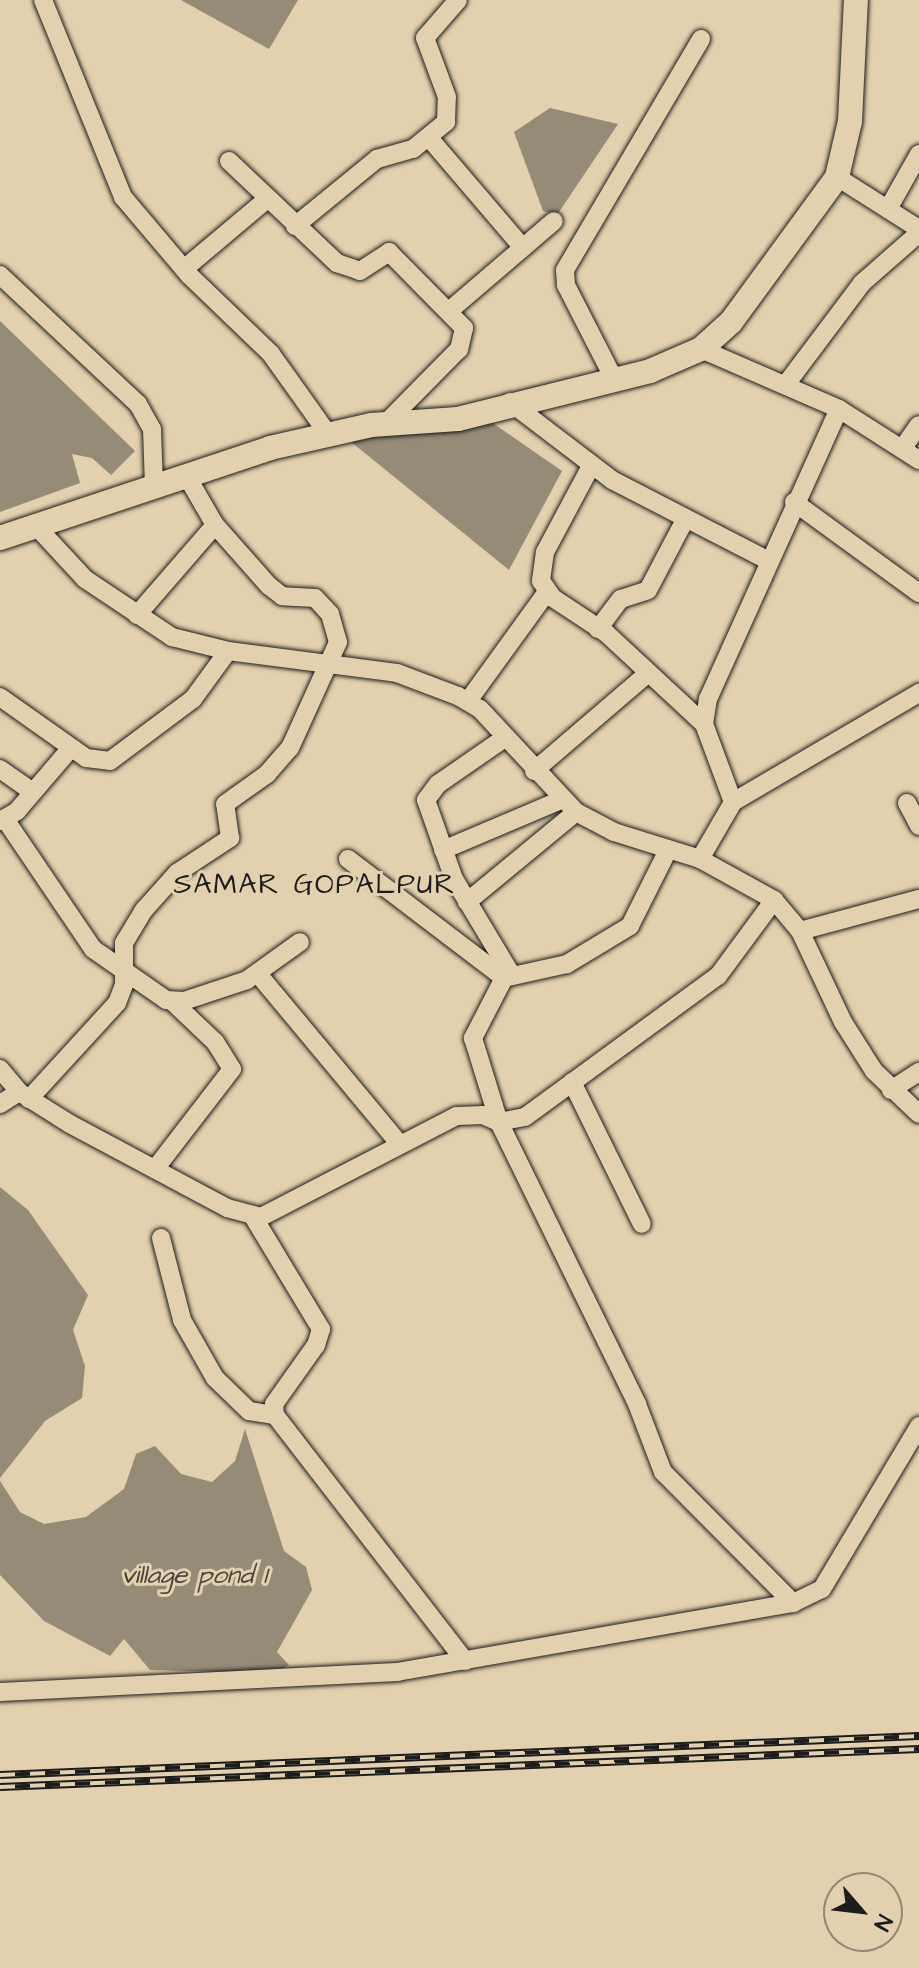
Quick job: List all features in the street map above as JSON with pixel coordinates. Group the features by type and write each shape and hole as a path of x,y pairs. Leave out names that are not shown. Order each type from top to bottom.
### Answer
{"street":[{"path":"43,0 116,184 184,269 271,354 328,434"},
{"path":"295,226 377,159 430,139 449,111 426,31 458,0"},
{"path":"0,538 186,475 328,434 386,423 458,419 510,402 614,379 701,349 731,322 837,177 850,121 856,0"},
{"path":"614,379 566,285 565,270 701,39"},
{"path":"430,139 523,248"},
{"path":"888,209 919,154"},
{"path":"229,161 295,226 353,272 389,252 449,311 466,340 386,423"},
{"path":"787,383 862,283 919,231 837,177"},
{"path":"184,269 266,200"},
{"path":"449,311 554,221"},
{"path":"0,275 138,404 152,429 154,486"},
{"path":"701,349 787,383 839,409 919,460"},
{"path":"510,402 591,466 767,560"},
{"path":"704,724 708,699 767,560 839,409"},
{"path":"902,449 919,425"},
{"path":"591,466 545,552 541,581 547,592 598,629 704,724 733,802"},
{"path":"0,1104 24,1096 117,1003 124,943 144,910 177,873 230,838 225,804 267,774 290,748 339,634 330,614 311,596 277,593 215,525 186,475"},
{"path":"794,502 919,593"},
{"path":"598,629 621,599 648,590 686,518"},
{"path":"137,615 215,525"},
{"path":"36,526 68,565 172,637 228,651 416,678 468,701 576,812 668,850 700,859 774,900 800,931 843,1022 891,1090 919,1114"},
{"path":"468,701 547,592"},
{"path":"0,697 94,761 122,754 193,699 228,651"},
{"path":"534,771 647,674"},
{"path":"700,859 733,802 919,693"},
{"path":"506,737 428,792 427,806 467,902 507,976"},
{"path":"71,748 3,820 84,938 150,993 174,1003 215,1042 232,1069 155,1169"},
{"path":"0,769 31,791"},
{"path":"443,850 561,800"},
{"path":"907,803 919,826"},
{"path":"467,902 576,812"},
{"path":"348,859 507,976 567,964 623,933 668,850"},
{"path":"800,931 919,899"},
{"path":"254,1218 303,1201 399,1143 457,1116 483,1115 499,1122 525,1117 731,965 774,900"},
{"path":"174,1003 258,974 300,942"},
{"path":"258,974 399,1143"},
{"path":"507,976 473,1038 499,1122 637,1404 663,1472 793,1603"},
{"path":"0,1069 24,1096 155,1169 254,1218 321,1329 274,1404 275,1415 465,1661"},
{"path":"891,1090 919,1072"},
{"path":"572,1082 642,1224"},
{"path":"161,1238 182,1320 215,1378 249,1411 275,1415"},
{"path":"0,1692 373,1674 465,1661 793,1603 822,1589 919,1426"}],"water":[{"path":"181,0 298,0 269,49"},
{"path":"550,108 618,124 557,215 543,211 514,132"},
{"path":"0,321 135,451 111,475 92,458 72,454 80,483 0,512"},
{"path":"487,419 562,471 509,570 345,437"},
{"path":"0,1187 28,1210 88,1295 73,1330 85,1366 82,1398 45,1421 0,1478"},
{"name":"village pond 1","path":"245,1429 284,1551 306,1567 312,1590 277,1652 289,1665 274,1673 150,1670 124,1639 110,1656 44,1621 0,1575 0,1481 20,1512 44,1524 86,1517 124,1489 136,1454 155,1446 181,1474 212,1482 235,1461"}],"railway":[{"path":"0,1775 919,1736"},
{"path":"0,1787 919,1749"}],"district":[{"name":"SAMAR GOPALPUR","path":"315,885"}]}
